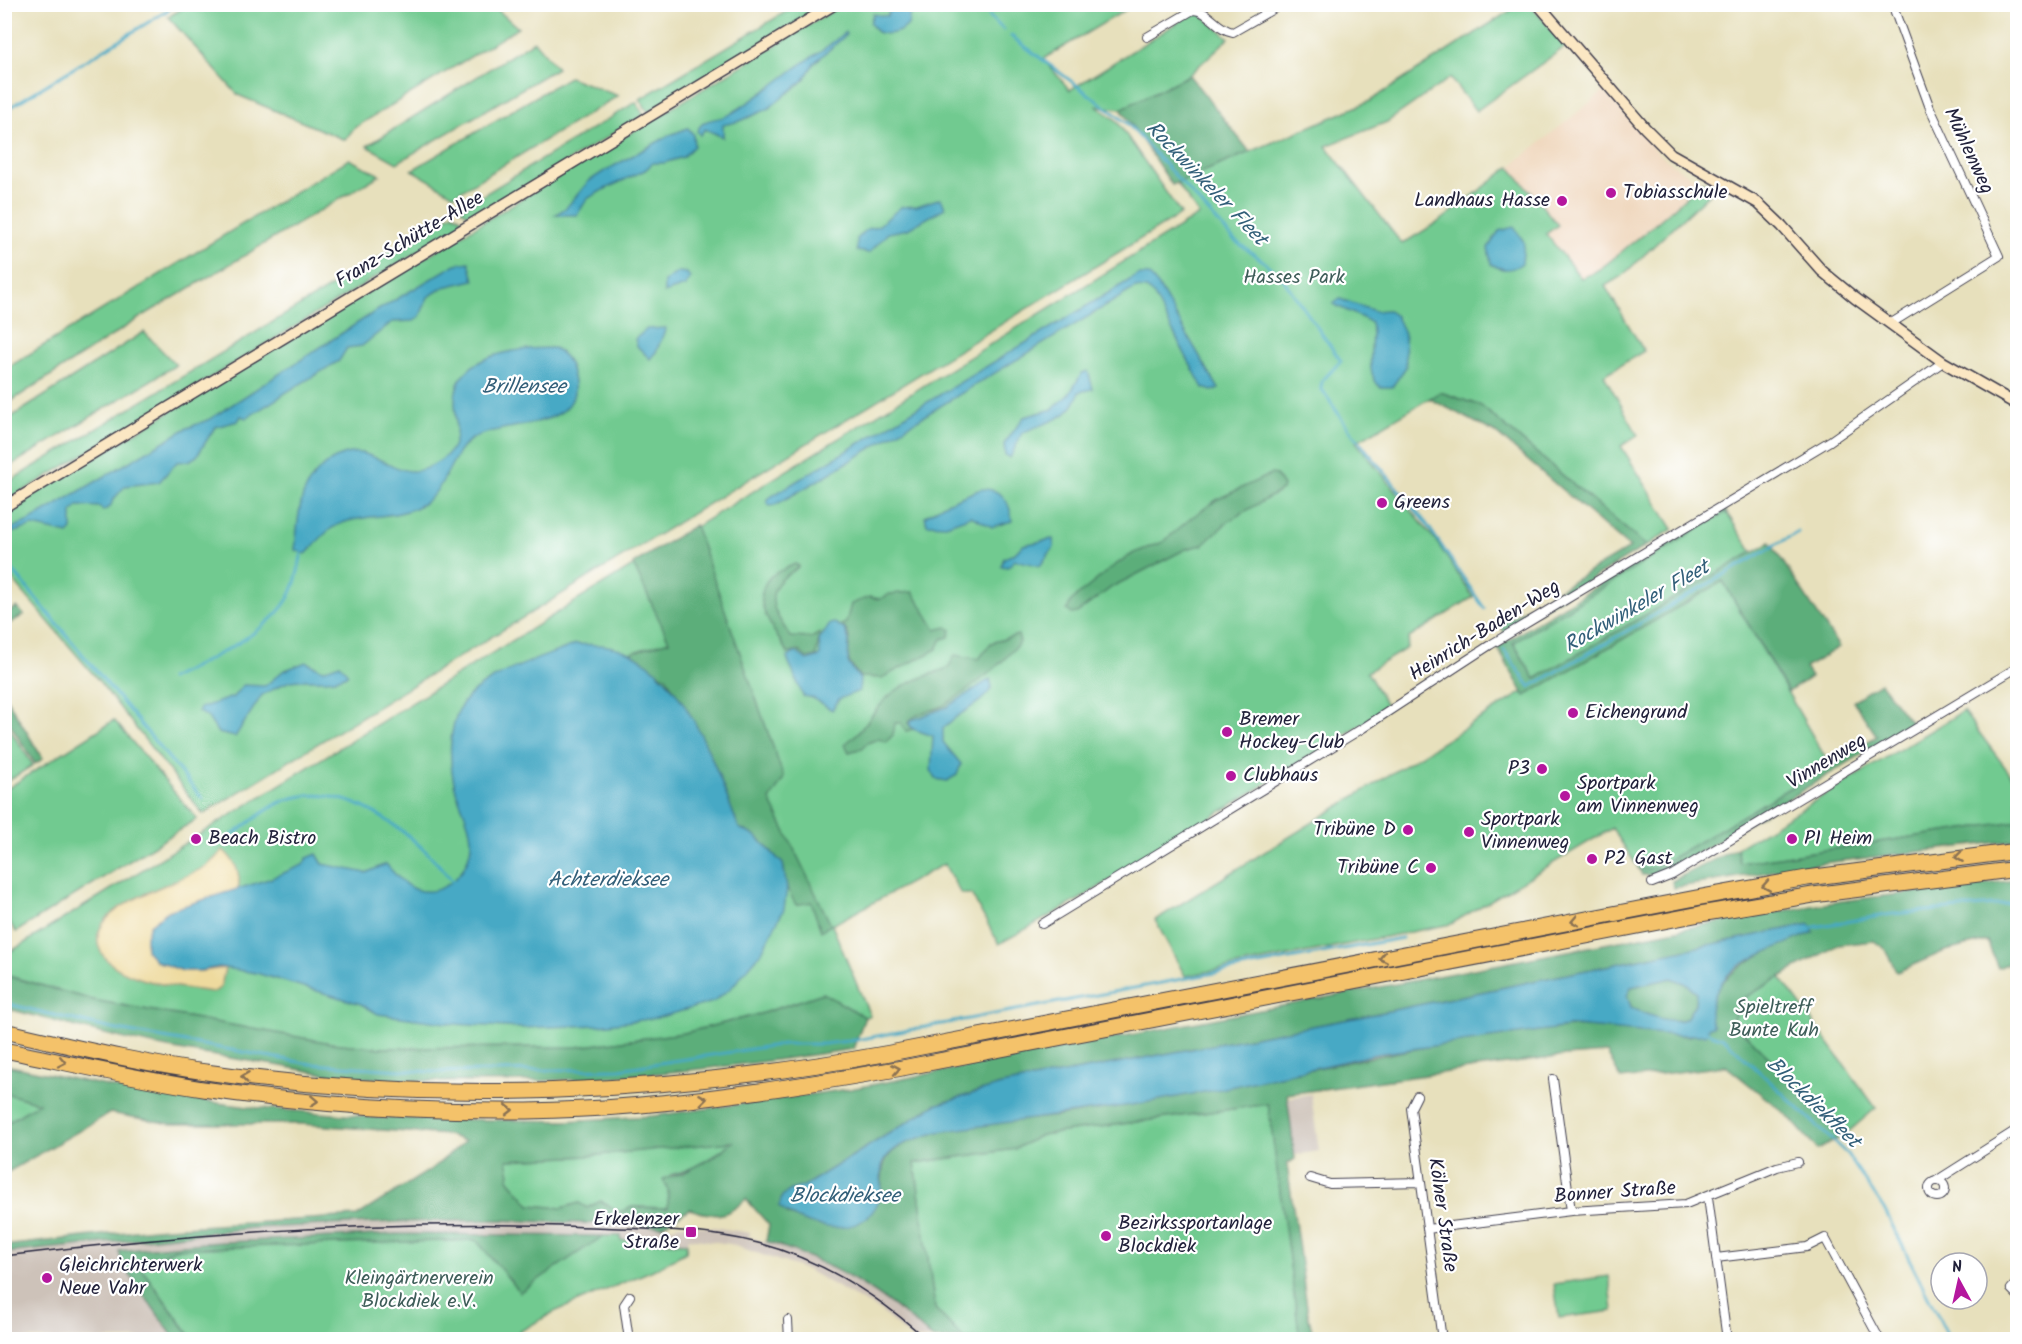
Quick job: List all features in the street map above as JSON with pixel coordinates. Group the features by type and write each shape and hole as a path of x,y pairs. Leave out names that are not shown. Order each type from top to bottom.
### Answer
{"highway":[{"path":"4,1030 213,1073 373,1089 537,1093 677,1084 756,1076 890,1053 1807,878 2018,851"},
{"path":"4,1050 163,1083 303,1101 470,1110 603,1108 673,1102 767,1091 897,1069 1745,906 1926,879 2018,869"},
{"path":"4,1025 46,1040"}],"main road":[{"name":"Franz-Schütte-Allee","path":"4,507 835,4"},
{"path":"1538,4 1645,128 1671,154 1758,203 1822,271 1890,324 1943,362 2018,405"}],"street":[{"path":"1147,37 1192,10 1199,10 1226,31 1233,32 1282,4"},
{"name":"Mühlenweg","path":"1890,324 1999,256 1930,108 1892,4"},
{"name":"Heinrich-Baden-Weg","path":"1042,924 1363,728 1496,641 1830,441 1943,362"},
{"name":"Vinnenweg","path":"1652,882 1682,869 2018,667"},
{"path":"1553,1078 1571,1211"},
{"name":"Kölner Straße","path":"1417,1096 1411,1108 1442,1340"},
{"path":"1936,1181 2018,1129"},
{"name":"Bonner Straße","path":"1427,1229 1571,1211 1686,1204 1708,1197 1777,1167 1798,1162"},
{"path":"1310,1178 1330,1184 1421,1182"},
{"path":"1708,1197 1727,1340"},
{"path":"1716,1258 1807,1247 1825,1238 1880,1340"},
{"path":"2017,1281 2011,1289 2018,1296"},
{"path":"629,1340 624,1305 630,1296"},
{"path":"788,1320 789,1340"}],"shaded area":[{"name":"Tobiasschule","path":"1604,91 1659,154 1684,173 1702,181 1658,224 1609,264 1598,272 1581,278 1546,234 1558,224 1510,167"},
{"path":"1311,1094 1319,1151 1295,1155 1287,1098"},
{"path":"497,1220 676,1227 677,1224 750,1233 749,1237 796,1251 834,1268 883,1296 933,1339 912,1339 880,1311 807,1270 730,1244 689,1238 687,1243 621,1240 620,1236 398,1234 204,1243 120,1251 122,1264 175,1339 5,1339 4,1253 253,1228"}],"green space":[{"path":"188,5 492,5 518,28 354,128 345,140 238,95 168,17"},
{"path":"797,5 827,5 648,112 640,99"},
{"path":"842,5 1134,5 1043,59 1070,90 1193,13 1201,14 1229,38 1189,75 1121,109 1096,106 1116,120 1181,214 203,814 99,681 5,571 4,512"},
{"name":"Hasses Park","path":"1519,5 1530,5 1566,46 1476,111 1450,78 1387,122 1326,146 1402,244 1440,221 1510,167 1558,225 1546,234 1581,278 1611,261 1702,181 1716,187 1622,276 1605,286 1644,351 1604,375 1638,435 1621,446 1673,529 1646,546 1481,406 1440,392 1356,442 1436,541 1473,597 1409,638 1407,648 1367,672 1388,708 1080,899 999,944 971,894 961,894 944,864 832,925 870,1016 865,1017 823,993 760,1014 684,1033 577,1047 381,1048 331,1043 93,1000 5,975 5,955 1199,215 1177,183 1370,101"},
{"path":"534,41 557,68 397,163 367,146"},
{"path":"1189,75 1250,152 1172,185 1121,109"},
{"path":"569,77 618,96 454,195 412,170"},
{"path":"636,102 644,115 474,218 460,209"},
{"path":"349,159 380,175 141,317 5,405 5,369"},
{"path":"453,213 467,222 5,502 5,484"},
{"path":"144,332 176,365 5,469 5,421"},
{"path":"1440,392 1481,406 1646,546 1504,633 1500,624 1630,548 1496,433 1430,399"},
{"path":"1271,474 1276,475 1283,486 1282,490 1230,520 1202,545 1186,549 1112,587 1077,613 1072,614 1067,610 1071,601 1115,565 1134,553 1163,542 1218,499"},
{"path":"1725,508 1726,512 1513,643 1535,679 1770,542 1839,647 1805,668 1811,677 1788,692 1723,581 1525,696 1497,647"},
{"path":"1726,512 1753,553 1535,679 1513,642"},
{"path":"695,525 784,778 770,800 831,925 821,931 811,902 796,905 787,888 783,864 757,837 739,828 698,731 667,678 630,653 669,641 633,564"},
{"path":"795,564 799,566 775,588 773,603 778,617 791,637 811,638 820,633 816,656 807,658 798,650 788,654 771,627 763,606 764,586 770,577"},
{"name":"Sportpark am Vinnenweg","path":"1723,581 1829,764 1655,869 1639,869 1612,828 1451,924 1185,976 1155,920 1523,692 1526,695"},
{"path":"913,592 936,630 947,627 951,630 949,637 942,639 937,649 882,678 860,677 849,661 849,637 841,625 846,623 851,604 869,597 880,599 890,594"},
{"path":"17,607 24,615 5,626 5,614"},
{"path":"1018,635 1020,642 994,669 945,705 911,719 908,723 913,729 906,731 901,723 895,723 893,735 886,742 879,739 867,743 863,748 849,752 845,744 895,691 917,679 948,668 955,655 979,659 991,643"},
{"path":"1880,683 1912,724 1669,871 1655,875 1642,875 1639,869 1655,868 1877,736 1853,701"},
{"path":"5,696 43,759 35,764 5,716"},
{"path":"1963,711 2017,783 2017,821 1740,863 1737,848"},
{"path":"4,720 33,765 5,783 4,783"},
{"path":"114,720 197,819 16,932 5,916 5,790"},
{"path":"2017,821 2017,840 1823,863 1673,888 1672,881 1737,848 1740,863"},
{"path":"2017,880 2017,959 1998,968 1987,941 1945,951 1897,972 1884,948 1874,941 1838,945 1744,998 1732,1021 1846,1134 1818,1150 1788,1116 1726,1066 1621,1079 1607,1053 1565,1056 1287,1094 1295,1159 1287,1164 1308,1314 1314,1339 1300,1339 1268,1104 1041,1135 1015,1149 915,1163 935,1309 964,1339 933,1339 895,1307 855,1280 813,1259 766,1241 769,1225 746,1199 726,1213 713,1215 689,1209 662,1226 497,1220 253,1228 5,1253 4,1246 153,1229 357,1216 433,1168 465,1141 448,1135 301,1124 171,1124 110,1113 8,1172 5,1166 5,1124 39,1103 5,1093 5,1065 136,1092 248,1107 382,1118 565,1121 653,1116 850,1089 1734,919 1842,901","holes":["1810,924 1814,932 1763,954 1730,975 1718,988 1711,1003 1710,1020 1690,1036 1587,1026 1517,1033 1408,1050 1139,1103 951,1129 911,1141 895,1150 884,1166 880,1199 809,1223 787,1214 791,1190 804,1186 935,1105 1001,1085 1355,1018","733,1142 712,1158 683,1173 663,1179 668,1190 668,1208 632,1207 620,1212 601,1201 587,1208 579,1203 562,1208 530,1205 508,1179 510,1174 507,1160 588,1156"]},
{"path":"4,975 93,1000 331,1043 381,1048 577,1047 684,1033 760,1014 823,993 865,1017 853,1049 788,1058 594,1078 464,1082 399,1080 333,1075 191,1052 127,1040 65,1024 5,1008"},
{"name":"Spieltreff Bunte Kuh","path":"1780,977 1876,1108 1846,1134 1732,1021 1744,998"},
{"path":"1672,978 1689,985 1696,993 1695,1004 1686,1019 1658,1018 1631,1007 1627,996 1631,987"},
{"path":"5,1093 40,1103 5,1124"},
{"name":"Bezirkssportanlage Blockdiek","path":"1269,1104 1300,1339 964,1339 935,1309 915,1163 1015,1149 1041,1135"},
{"path":"734,1141 696,1166 670,1175 668,1208 632,1207 620,1212 601,1201 587,1208 579,1203 562,1208 530,1205 508,1179 506,1160 588,1156"},
{"path":"398,1234 603,1236 520,1292 476,1240 174,1249 141,1268 193,1340 175,1339 122,1264 119,1251 204,1243"},
{"name":"Kleingärtnerverein Blockdiek e.V.","path":"603,1236 621,1236 621,1240 687,1243 686,1252 653,1270 554,1312 505,1340 193,1339 141,1268 174,1249 476,1240 520,1291"},
{"path":"1609,1276 1613,1311 1559,1318 1554,1284"}],"sand":[{"path":"223,850 236,867 239,878 238,889 168,911 150,925 200,971 225,968 221,987 214,992 151,982 134,976 108,961 100,950 98,934 105,921 137,898 206,866"}],"water":[{"path":"892,5 911,5 908,25 894,33 877,32 870,23 873,14 887,16"},
{"path":"845,32 846,35 814,63 804,80 768,109 740,121 723,125 723,137 705,129 700,135 697,131 704,123 727,116 748,103"},
{"path":"688,128 693,134 694,146 683,157 664,163 653,163 645,170 601,191 587,199 577,215 555,215 566,208 589,181 670,135"},
{"path":"941,198 945,208 908,229 888,233 869,253 857,251 857,239 867,229 878,226 901,207 917,206"},
{"path":"1514,227 1524,242 1522,263 1515,268 1507,269 1491,264 1488,248 1499,231"},
{"path":"469,262 474,280 444,287 428,297 420,316 414,321 392,322 362,346 347,348 339,361 246,418 241,416 238,421 215,427 197,456 189,461 177,462 159,482 125,486 110,507 103,511 100,507 78,506 72,512 72,530 68,534 33,526 5,535 5,531 29,521 185,429 210,419 373,313 456,264"},
{"path":"678,272 687,273 690,278 685,286 664,293 664,282"},
{"path":"1138,275 1149,275 1159,287 1219,389 1212,391 1203,388 1153,294 1146,289 1135,288 812,484 775,505 770,506 767,503 767,499"},
{"path":"1340,299 1375,311 1387,310 1396,316 1405,336 1406,367 1392,387 1380,387 1372,373 1371,322 1333,304"},
{"path":"666,328 656,352 650,359 637,346 635,339 647,329"},
{"name":"Brillensee","path":"554,348 567,360 573,377 574,394 567,407 555,416 473,438 459,452 432,497 413,509 343,523 332,528 306,554 295,550 299,512 305,490 311,479 330,461 345,454 361,453 409,471 429,467 448,454 455,440 455,401 458,385 466,372 477,363 492,356 508,352"},
{"path":"1088,371 1093,389 1079,392 1075,402 1064,415 1022,433 1010,458 1005,455 1004,444 1024,417 1053,409 1070,393 1082,373"},
{"path":"981,489 1000,493 1004,497 1012,521 992,527 971,516 946,525 927,524 925,516 946,503"},
{"path":"1053,539 1054,547 1040,566 1015,560 1008,567 1001,566 1004,558 1014,554 1023,545"},
{"path":"835,623 845,630 849,640 848,663 860,679 859,691 839,699 832,710 813,698 803,696 787,658 796,652 807,660 820,656 819,640 830,624"},
{"name":"Achterdieksee","path":"576,644 608,646 634,655 657,671 676,693 693,719 719,775 739,828 757,837 783,864 787,888 784,909 761,953 731,988 713,1002 657,1018 600,1025 522,1028 454,1024 378,1014 361,1004 256,973 219,967 200,971 183,971 156,961 146,950 146,936 150,925 168,911 269,879 303,865 307,858 317,854 323,864 366,873 386,864 404,883 417,890 428,891 447,885 462,870 470,850 471,839 452,770 451,737 456,715 470,695 497,676"},
{"path":"306,662 323,670 340,664 348,674 328,680 288,682 262,695 235,737 218,733 207,716 198,712 200,708 233,697 243,685 265,686 283,671"},
{"path":"990,679 992,687 982,700 948,723 943,729 943,742 961,764 957,775 947,781 936,779 931,770 933,736 913,729 909,724 912,720 947,707"},
{"name":"Blockdieksee","path":"1810,924 1814,932 1734,969 1714,996 1710,1012 1714,1026 1709,1027 1705,1035 1674,1035 1575,1026 1377,1054 1221,1089 1132,1105 938,1132 909,1142 890,1153 883,1163 879,1200 871,1213 860,1222 833,1228 818,1226 790,1215 779,1207 782,1196 791,1190 804,1186 935,1105 1001,1085 1355,1018","holes":["1672,978 1689,985 1696,993 1695,1004 1686,1019 1673,1020 1651,1016 1631,1007 1627,996 1631,987"]}],"waterway":[{"path":"4,111 178,4"},
{"name":"Rockwinkeler Fleet","path":"976,4 982,11"},
{"name":"Rockwinkeler Fleet","path":"989,16 1004,30"},
{"name":"Rockwinkeler Fleet","path":"1011,36 1127,123 1235,241 1262,260 1283,279 1341,361 1322,381 1321,388 1348,428 1426,523 1484,608"},
{"name":"Rockwinkeler Fleet","path":"1504,650 1530,687 1798,532"},
{"path":"170,679 238,644 270,620 291,593 302,552"},
{"path":"4,560 202,798"},
{"path":"232,835 265,811 286,800 310,795 333,797 357,804 401,830 421,847 453,882"},
{"name":"Blockdiekfleet","path":"1808,928 1892,914 2018,903"},
{"path":"4,1003 112,1029 311,1064 432,1072 620,1069 784,1044 824,1044 856,1040 1402,938"},
{"name":"Blockdiekfleet","path":"1704,1031 1723,1038 1847,1154 1884,1209 1950,1340"}],"tram line":[{"path":"4,1256 213,1235 353,1227 493,1225 686,1231 758,1243 805,1259 849,1281 869,1294 927,1340"}],"place":[{"name":"Tobiasschule","path":"1611,193"},
{"name":"Landhaus Hasse","path":"1562,201"},
{"name":"Greens","path":"1382,503"},
{"name":"Eichengrund","path":"1573,713"},
{"name":"Bremer Hockey-Club","path":"1227,732"},
{"name":"P3","path":"1542,769"},
{"name":"Clubhaus","path":"1231,776"},
{"name":"Sportpark am Vinnenweg","path":"1565,796"},
{"name":"Tribüne D","path":"1408,830"},
{"name":"Sportpark Vinnenweg","path":"1469,832"},
{"name":"Beach Bistro","path":"196,839"},
{"name":"P1 Heim","path":"1792,839"},
{"name":"P2 Gast","path":"1592,859"},
{"name":"Tribüne C","path":"1431,868"},
{"name":"Erkelenzer Straße","path":"691,1232"},
{"name":"Bezirkssportanlage Blockdiek","path":"1106,1236"},
{"name":"Gleichrichterwerk Neue Vahr","path":"47,1278"}]}
